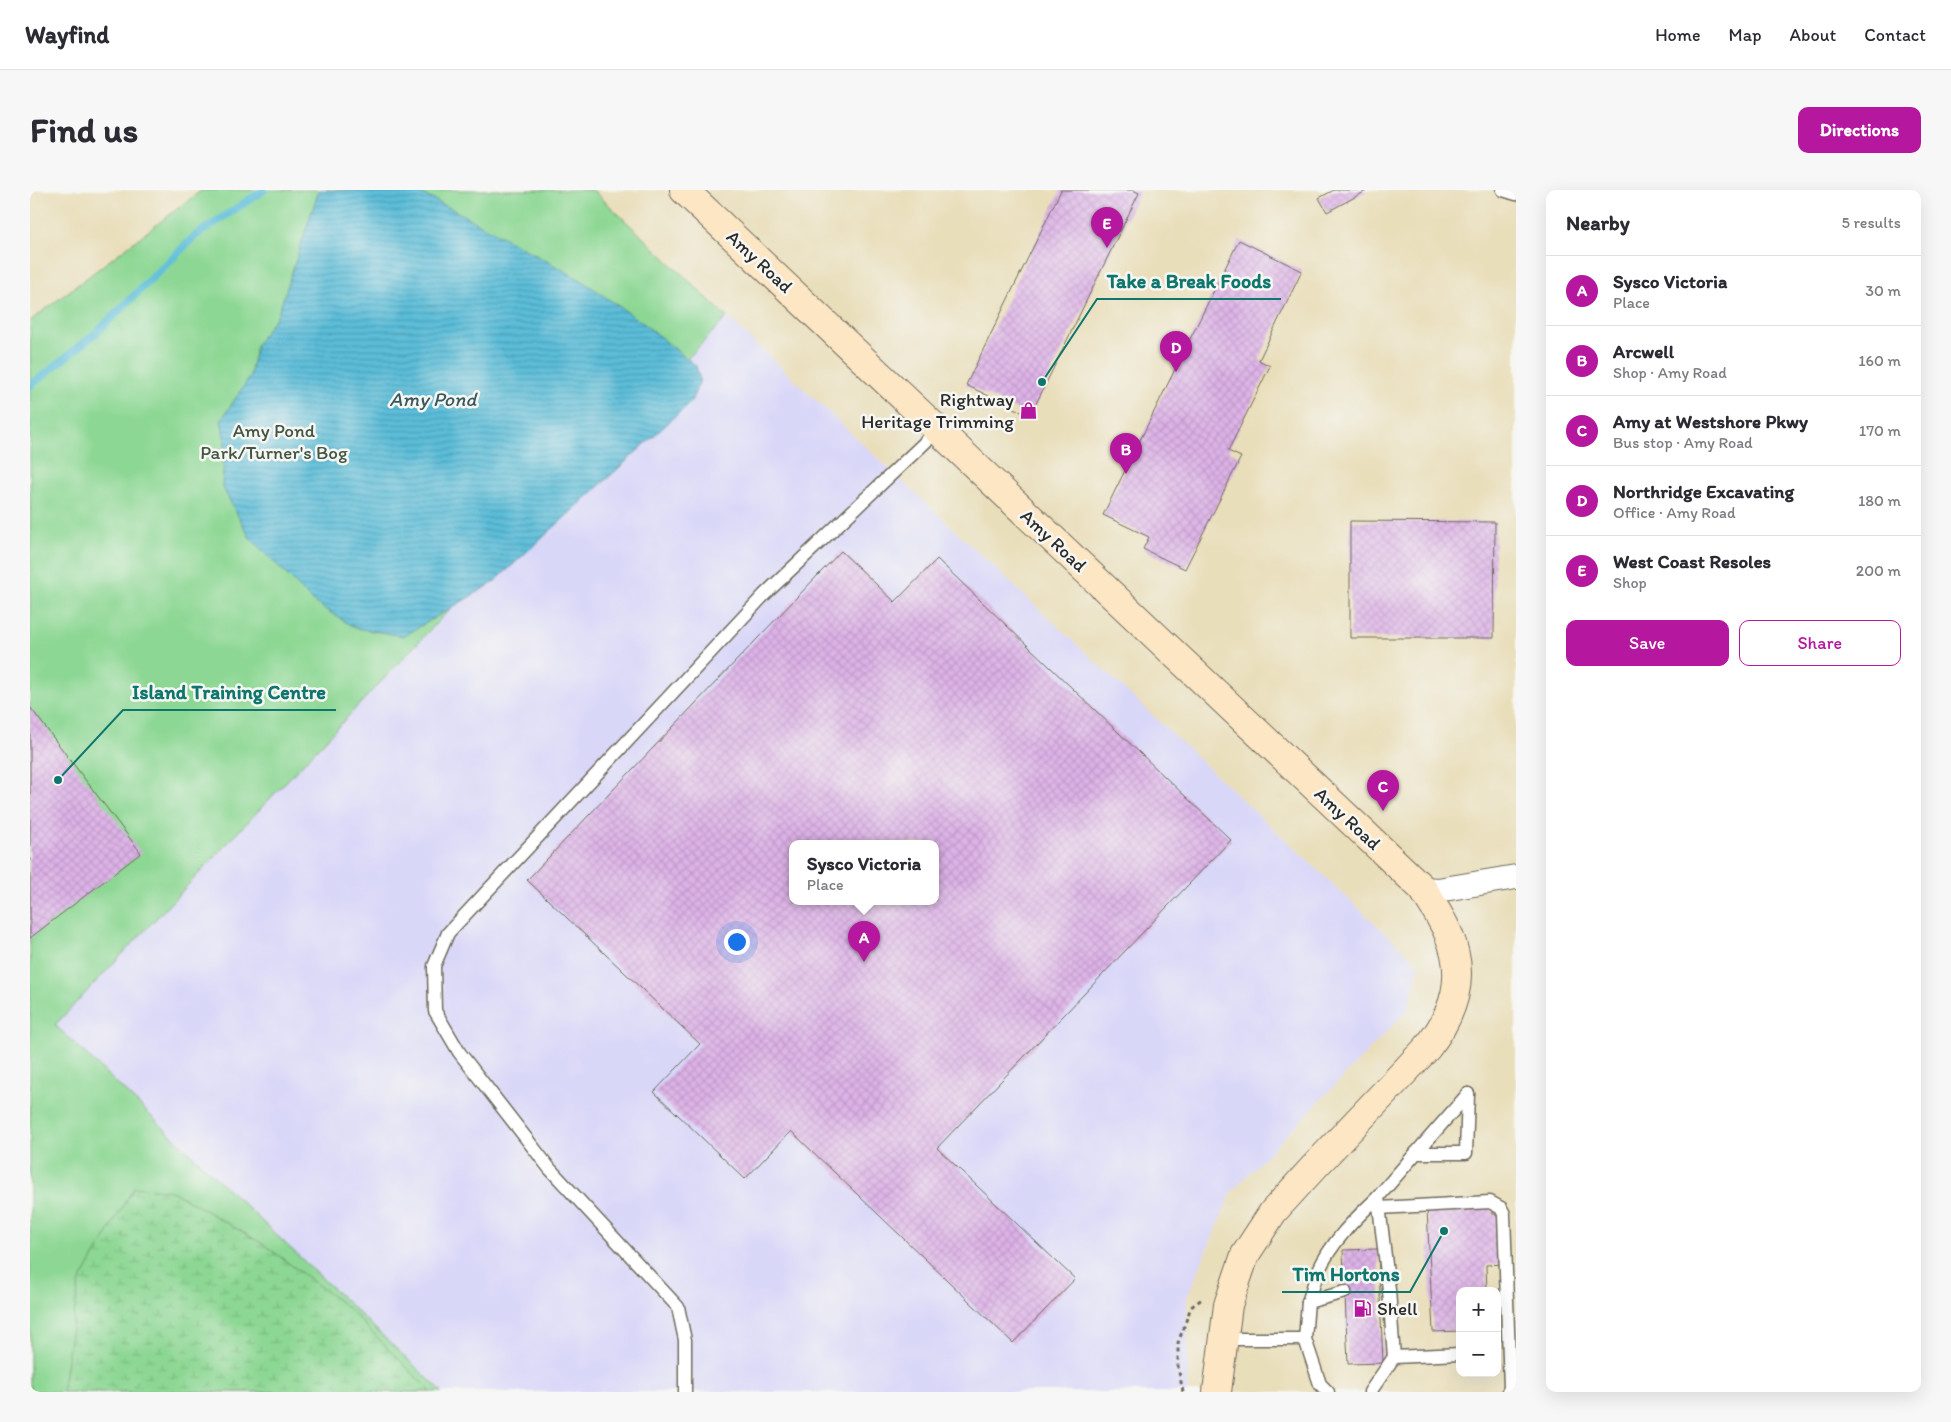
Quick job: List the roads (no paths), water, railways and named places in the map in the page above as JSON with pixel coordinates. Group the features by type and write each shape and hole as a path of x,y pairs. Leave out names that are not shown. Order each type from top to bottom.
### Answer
{"street":[{"name":"Amy Road","path":"684,190 1423,889 1448,932 1457,958 1458,978 1450,1010 1442,1030 1273,1212 1245,1255 1228,1305 1223,1339 1220,1388"},
{"path":"1423,889 1438,890 1516,877"}],"lane":[{"path":"1503,190 1516,194"},
{"path":"685,1392 685,1340 678,1308 550,1169 459,1052 435,1011 434,966 448,933 454,926 764,595 938,430"},
{"path":"1328,1392 1320,1384 1305,1339 1308,1302 1318,1272 1334,1244 1349,1225 1379,1202 1416,1153 1468,1094 1466,1153 1416,1153"},
{"path":"1370,1392 1394,1357 1385,1290 1379,1202"},
{"path":"1379,1202 1490,1202 1501,1208 1504,1214 1510,1388 1508,1392"},
{"path":"1308,1302 1345,1292"},
{"path":"1223,1339 1305,1339"},
{"path":"1394,1357 1456,1354"}],"water":[{"name":"Amy Pond","path":"319,190 414,190 581,280 643,323 696,366 700,380 691,402 493,583 404,636 355,628 315,603 250,538 222,486 225,441 221,420 250,377 256,345 278,314"}],"waterway":[{"path":"30,386 95,334 195,236 264,190"}],"place":[{"name":"West Coast Resoles","path":"1107,248"},
{"name":"Northridge Excavating","path":"1176,372"},
{"name":"Take a Break Foods","path":"1042,382"},
{"name":"Rightway Heritage Trimming","path":"1028,410"},
{"name":"Arcwell","path":"1126,474"},
{"name":"Island Training Centre","path":"58,780"},
{"name":"Amy at Westshore Pkwy","path":"1383,811"},
{"name":"Sysco Victoria","path":"864,962"},
{"name":"Tim Hortons","path":"1444,1231"},
{"name":"Shell","path":"1363,1308"}],"park label":[{"name":"Amy Pond Park/Turner's Bog","path":"274,441"}]}
